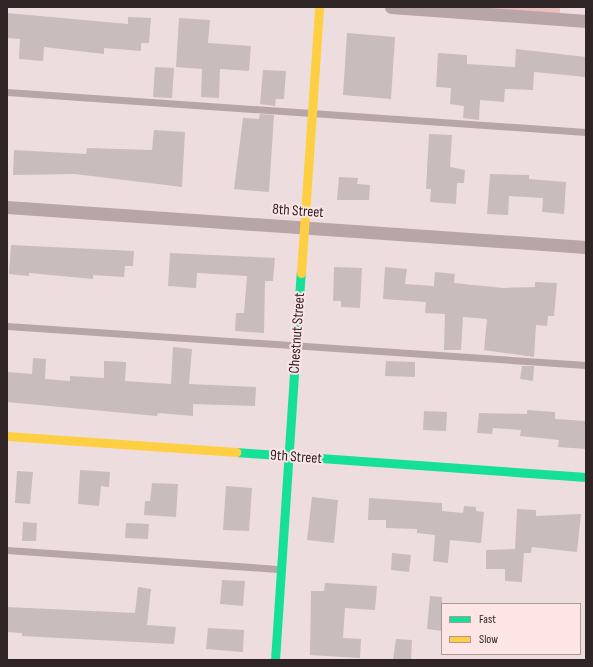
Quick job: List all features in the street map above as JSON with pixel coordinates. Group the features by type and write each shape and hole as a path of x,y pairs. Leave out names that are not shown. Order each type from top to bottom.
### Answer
{"street":[{"name":"Chestnut Street","path":"275,660 319,7"},
{"path":"391,7 560,13 586,21"},
{"name":"8th Street","path":"7,207 586,247"},
{"name":"9th Street","path":"7,436 586,477"}],"lane":[{"path":"7,92 586,132"},
{"path":"7,326 586,365"},
{"path":"7,550 281,569"}],"shaded area":[{"path":"391,7 560,7 560,19"}],"building":[{"path":"7,13 128,24 128,17 151,18 149,43 141,43 141,51 104,48 104,54 44,47 43,61 19,59 20,39 7,38"},
{"path":"179,18 210,20 208,43 251,46 249,71 220,69 219,98 201,97 202,69 176,67"},
{"path":"347,33 395,37 391,99 343,95"},
{"path":"516,49 586,57 586,77 534,72 533,90 505,89 504,102 480,100 479,120 463,118 464,106 450,104 451,88 436,87 438,53 467,55 467,64 515,67"},
{"path":"155,67 174,68 172,98 153,97"},
{"path":"263,70 286,71 284,99 276,99 275,106 260,104"},
{"path":"260,114 274,115 269,192 234,189 243,118 259,119"},
{"path":"154,130 185,132 182,187 75,174 13,175 14,150 86,154 87,148 152,150"},
{"path":"429,134 452,135 450,167 465,170 464,183 457,183 456,204 430,202 431,189 426,189"},
{"path":"490,174 529,175 529,179 566,182 564,214 542,212 543,198 509,196 508,215 487,214"},
{"path":"339,177 358,178 357,184 370,185 369,200 337,200"},
{"path":"11,245 134,251 133,266 125,266 124,277 93,275 93,279 29,273 29,276 9,274"},
{"path":"170,253 275,258 273,281 265,281 264,333 235,331 236,313 244,313 247,276 197,273 196,288 168,286"},
{"path":"334,267 362,268 360,308 341,307 341,301 333,301"},
{"path":"385,267 407,269 405,284 434,286 435,272 455,274 454,283 503,288 535,287 535,282 557,283 554,316 548,316 547,326 536,325 534,357 484,350 487,319 463,317 461,350 444,350 445,314 425,313 426,302 383,299"},
{"path":"173,347 192,349 189,384 256,387 255,406 193,404 193,416 158,413 157,416 7,402 7,372 32,374 33,358 46,359 45,379 70,381 70,376 104,378 104,361 126,362 125,381 171,384"},
{"path":"386,361 415,362 415,377 385,376"},
{"path":"522,366 534,366 533,381 520,379"},
{"path":"527,410 555,412 555,419 586,421 586,449 558,447 559,440 520,436 521,430 493,428 492,434 477,433 479,413 527,414"},
{"path":"424,411 447,412 446,431 423,430"},
{"path":"80,470 110,472 109,487 101,486 99,506 78,504"},
{"path":"17,471 33,472 30,504 15,503"},
{"path":"152,483 178,484 176,517 144,515 145,501 150,501"},
{"path":"226,486 252,488 249,531 223,530"},
{"path":"312,497 338,500 334,543 307,540"},
{"path":"369,498 442,503 442,511 463,513 464,506 476,507 476,511 484,512 481,543 450,540 448,563 433,561 435,535 417,533 417,529 386,528 386,520 368,520"},
{"path":"517,509 536,510 536,516 581,514 577,552 532,547 531,553 524,553 522,582 505,581 505,569 486,569 486,550 515,549"},
{"path":"23,522 37,523 36,541 22,541"},
{"path":"126,523 149,524 148,539 125,538"},
{"path":"392,553 411,555 409,572 391,570"},
{"path":"222,580 245,581 243,606 220,604"},
{"path":"325,583 377,586 375,610 345,608 343,638 361,639 360,658 310,655 311,591 324,591"},
{"path":"138,587 151,589 147,625 176,627 174,644 22,636 22,633 7,632 7,607 135,613"},
{"path":"430,596 442,597 441,631 427,629"},
{"path":"208,628 244,630 243,652 206,649"},
{"path":"396,639 412,640 411,660 393,660"}],"traffic: fast":[{"path":"275,660 301,273"},
{"path":"236,452 586,477"}],"traffic: slow":[{"path":"301,273 319,7"},
{"path":"7,436 236,452"}]}
